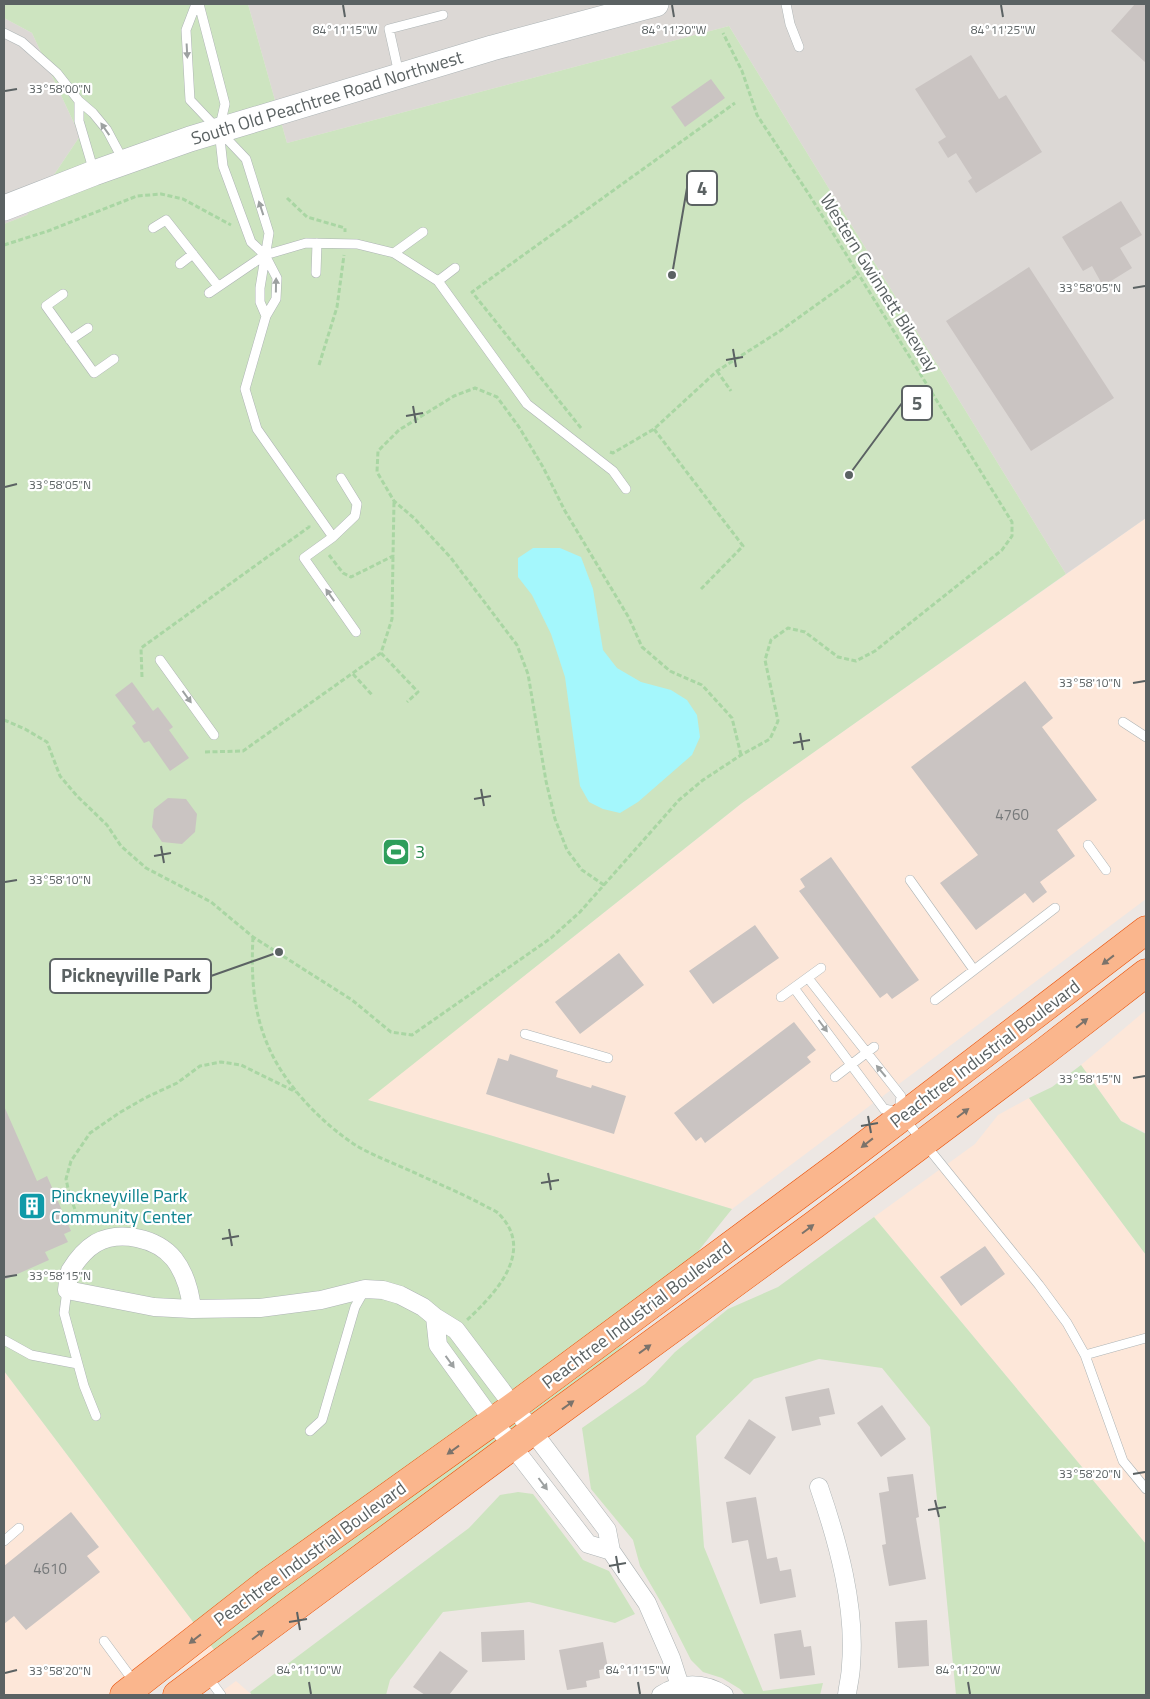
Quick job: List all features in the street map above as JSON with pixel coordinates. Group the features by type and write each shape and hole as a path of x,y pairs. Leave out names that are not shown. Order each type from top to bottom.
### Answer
{"highway":[{"name":"Peachtree Industrial Boulevard","path":"130,1690 267,1582 503,1414 1146,930"},
{"name":"Peachtree Industrial Boulevard","path":"177,1695 213,1685 522,1439 777,1253 1146,973"}],"street":[{"name":"South Old Peachtree Road Northwest","path":"4,208 94,173 220,130 614,9 656,4"},
{"path":"192,1309 190,1290 182,1271 173,1258 158,1245 140,1239 116,1237 96,1243 80,1256 69,1273 67,1290 154,1307 192,1309 260,1308 321,1300 365,1289 383,1290 400,1295 423,1307 435,1318 456,1330 503,1414 522,1439 607,1530 611,1551 646,1603 671,1658 680,1686"},
{"path":"435,1318 438,1345 503,1414 522,1439 588,1544 611,1551"},
{"path":"820,1487 834,1529 850,1608 851,1664 847,1695"},
{"path":"661,1695 680,1686 702,1686 724,1695"}],"lane":[{"path":"198,4 225,104 220,130 223,166 251,242 265,255 277,278 276,300 266,316 245,389 257,429 333,537"},
{"path":"198,4 186,30 190,100 246,159 269,233 260,288 260,302 266,316"},
{"path":"786,4 790,24 799,46"},
{"path":"399,76 389,28 443,15"},
{"path":"4,33 22,42 57,73 79,101 93,113 107,130 124,163"},
{"path":"79,101 79,121 94,173"},
{"path":"153,228 166,220 218,286"},
{"path":"394,253 423,232"},
{"path":"209,292 265,255 306,243 358,244 394,253 438,281 528,404 613,471 626,489"},
{"path":"316,273 317,243"},
{"path":"180,264 193,254"},
{"path":"438,281 455,268"},
{"path":"63,294 46,306 94,373 114,359"},
{"path":"70,340 88,328"},
{"path":"341,478 357,504 355,516 333,537 304,558 356,632"},
{"path":"160,660 214,735"},
{"path":"1123,722 1146,737"},
{"path":"1088,845 1106,870"},
{"path":"910,880 974,970"},
{"path":"935,1000 1055,908"},
{"path":"781,997 821,968"},
{"path":"808,978 901,1096 901,1114"},
{"path":"794,988 884,1109 901,1114 1039,1285 1067,1323 1085,1355 1123,1461 1146,1489"},
{"path":"525,1034 608,1058"},
{"path":"835,1077 874,1047"},
{"path":"310,1431 322,1420 355,1307 365,1289"},
{"path":"67,1290 64,1313 84,1386 96,1416"},
{"path":"1085,1355 1146,1338"},
{"path":"4,1340 31,1355 78,1364"},
{"path":"4,1540 19,1528"},
{"path":"104,1641 130,1690"}],"path":[{"name":"Western Gwinnett Bikeway","path":"4,720 26,729 47,742 60,776 77,796 108,825 121,846 146,868 211,902 253,937 352,1000 391,1032 412,1035 551,938 580,912 679,800 702,780 770,739 778,721 765,660 771,640 788,628 805,632 838,657 856,661 875,651 1002,550 1012,536 1012,522 757,115 742,71 723,33"},
{"path":"582,430 472,292 736,103"},
{"path":"4,245 48,231 137,196 161,194 183,200 231,225"},
{"path":"287,198 307,217 345,228 345,232"},
{"path":"319,365 336,307 344,255"},
{"path":"613,453 654,429 717,371 780,331 858,274"},
{"path":"717,371 731,391"},
{"path":"604,886 582,870 567,850 555,819 546,781 528,674 516,645 451,558 414,518 394,501 377,472 378,451 399,430 454,396 475,388 497,397 519,427 538,459 565,511 629,618 642,647 670,671 702,686 732,718 741,755"},
{"path":"654,429 743,546 701,589"},
{"path":"206,752 243,751 381,653 392,619 394,501"},
{"path":"142,677 141,648 309,527"},
{"path":"326,550 343,573 351,576 392,556"},
{"path":"381,653 418,692 407,702"},
{"path":"353,674 373,696"},
{"path":"253,937 251,969 261,1030 270,1054 296,1093 327,1123 357,1146 500,1214 512,1233 514,1254 507,1274 486,1302 465,1321"},
{"path":"80,1223 66,1179 71,1161 90,1133 118,1113 177,1083 200,1066 221,1062 241,1065 296,1093"}],"shaded area":[{"path":"248,4 1146,4 1146,518 1066,574 729,26 287,143"},
{"path":"4,18 32,33 80,136 27,215 4,224"},
{"path":"1146,518 1146,899 732,1209 493,1136 367,1100 746,800"},
{"path":"1146,1010 1146,1133 1121,1121 1081,1065"},
{"path":"1029,1098 1146,1255 1146,1544 874,1217 975,1144 998,1115"},
{"path":"4,1371 215,1651 137,1695 4,1695"},
{"path":"236,1681 252,1695 217,1695"}],"green space":[{"path":"4,4 248,4 287,143 729,26 1066,574 742,803 368,1100 732,1209 606,1366 215,1651 4,1371 4,224 27,215 80,136 32,33 4,18"},
{"path":"1081,1065 1121,1121 1146,1134 1146,1255 1029,1098 1052,1087"},
{"path":"874,1217 1146,1544 1146,1695 956,1695 930,1427 882,1368 819,1359 754,1379 696,1436 704,1547 763,1691 823,1683 820,1695 745,1695 740,1689 722,1678 703,1672 691,1660 640,1566 633,1540 591,1489 582,1428 645,1384 675,1352 728,1309 778,1287"},
{"path":"518,1492 533,1494 583,1560 609,1571 635,1614 615,1623 529,1602 443,1612 390,1680 386,1695 252,1695 250,1692 469,1528 500,1495"}],"water":[{"path":"533,548 560,548 581,557 593,589 603,650 617,668 641,682 671,690 687,700 697,715 700,737 692,755 638,802 620,813 603,809 589,802 580,786 565,677 551,634 532,595 518,577 518,558"}],"building":[{"path":"1135,4 1146,4 1146,63 1111,31"},
{"path":"971,55 999,99 1006,95 1042,152 976,193 968,181 972,178 956,153 948,158 938,142 946,137 915,89"},
{"path":"711,79 725,98 685,127 671,107"},
{"path":"1121,201 1142,235 1120,248 1132,268 1103,286 1092,266 1083,271 1062,237"},
{"path":"1029,267 1114,398 1031,451 946,321"},
{"path":"1025,681 1053,718 1042,727 1097,800 1057,830 1075,856 1040,882 1047,892 1033,903 1025,893 976,930 940,883 978,855 911,767"},
{"path":"132,682 153,711 158,707 173,727 169,730 189,758 170,771 149,741 144,743 132,726 136,723 115,695"},
{"path":"168,798 186,799 197,814 195,832 182,844 162,842 152,827 154,809"},
{"path":"831,857 919,980 892,999 887,993 880,998 799,891 805,887 800,879"},
{"path":"755,925 779,958 713,1004 689,971"},
{"path":"619,953 644,985 580,1034 555,1002"},
{"path":"794,1022 816,1050 807,1057 811,1062 705,1143 701,1137 696,1141 674,1113"},
{"path":"510,1054 558,1070 556,1077 591,1088 592,1085 626,1096 614,1134 486,1094 498,1058 508,1061"},
{"name":"Pinckneyville Park Community Center","path":"4,1106 37,1181 47,1176 71,1231 64,1234 68,1242 45,1252 49,1260 4,1280"},
{"path":"985,1246 1005,1274 961,1306 940,1277"},
{"path":"829,1388 835,1414 819,1417 821,1425 792,1431 785,1397"},
{"path":"882,1405 906,1439 881,1457 857,1423"},
{"path":"749,1419 776,1437 750,1475 724,1458"},
{"path":"913,1474 919,1517 916,1518 926,1579 889,1586 882,1545 886,1544 879,1493 889,1491 887,1477"},
{"path":"756,1497 767,1559 777,1557 780,1571 791,1569 796,1597 760,1604 748,1540 732,1543 726,1502"},
{"path":"71,1512 99,1547 87,1556 100,1572 26,1630 14,1616 4,1624 4,1566"},
{"path":"927,1620 929,1666 898,1668 895,1622"},
{"path":"524,1630 525,1660 482,1662 481,1632"},
{"path":"801,1630 804,1647 811,1646 815,1675 780,1679 774,1634"},
{"path":"603,1642 608,1668 599,1670 600,1678 586,1681 587,1687 567,1690 559,1650"},
{"path":"440,1651 468,1671 449,1695 425,1695 413,1687"}],"place":[{"name":"4","path":"672,275"},
{"name":"5","path":"849,475"},
{"name":"3","path":"396,852"},
{"name":"Pickneyville Park","path":"279,952"},
{"name":"Pinckneyville Park Community Center","path":"32,1206"}]}
